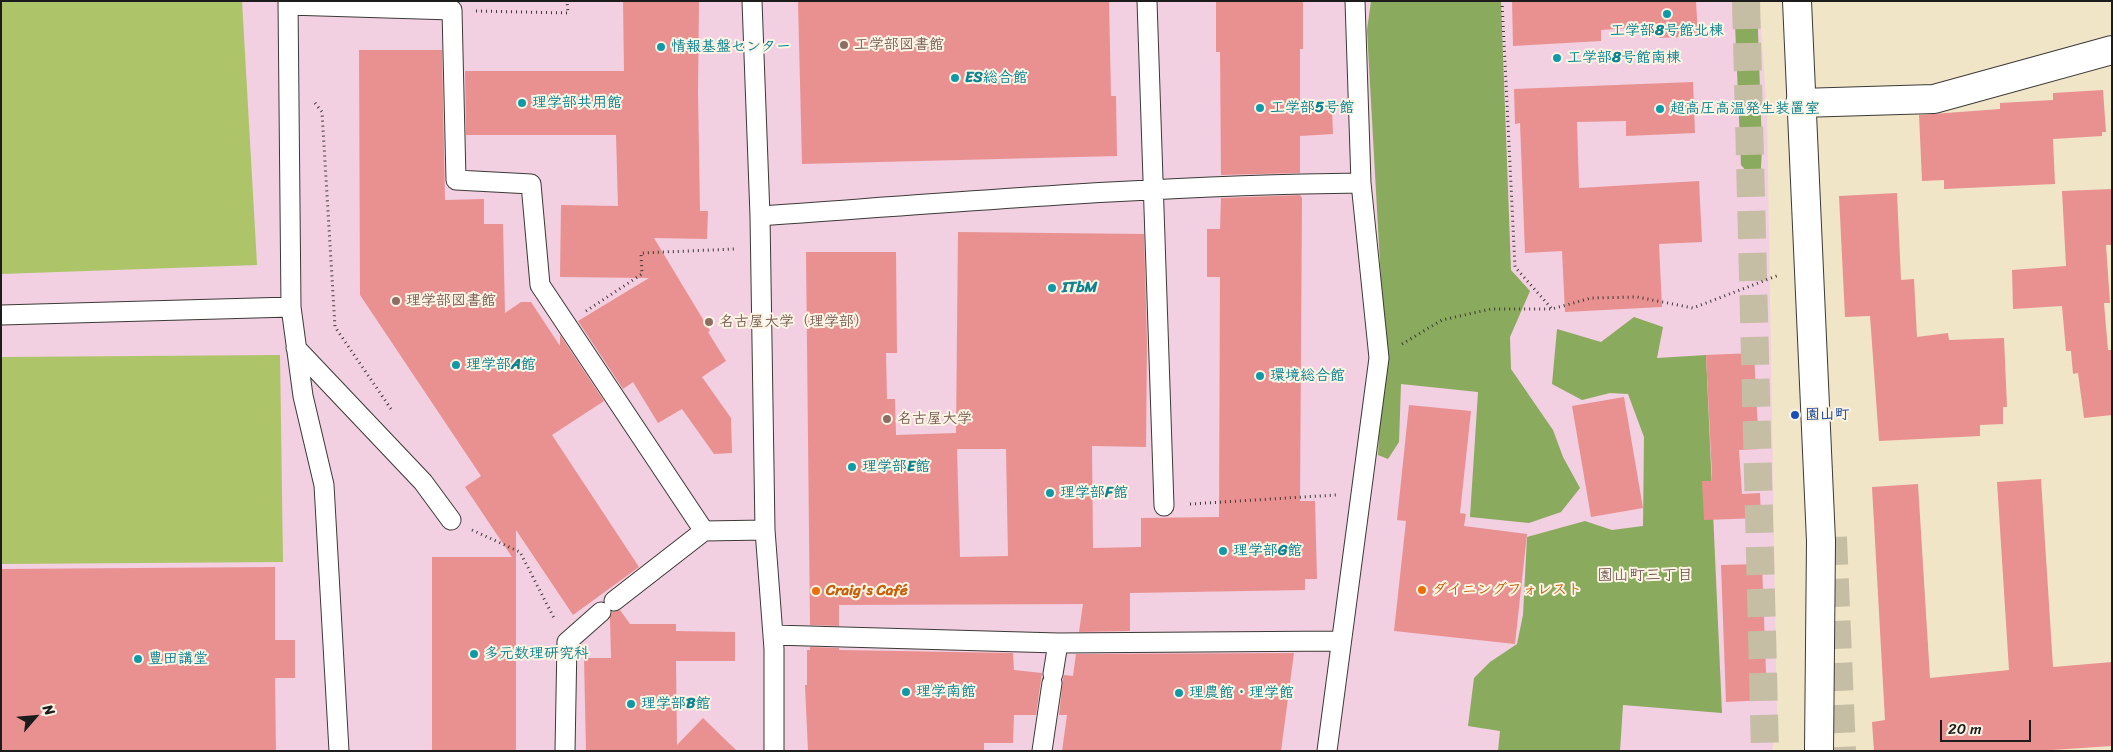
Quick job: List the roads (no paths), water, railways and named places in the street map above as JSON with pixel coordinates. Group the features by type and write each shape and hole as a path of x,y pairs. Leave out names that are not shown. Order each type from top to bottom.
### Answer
{"street":[{"path":"1797,1 1800,104 1822,541 1819,751"},
{"path":"1800,104 1934,99 2112,50"}],"lane":[{"path":"752,1 760,216 766,530 773,635 774,751"},
{"path":"1147,1 1164,506"},
{"path":"1327,751 1379,358 1360,183 1355,1"},
{"path":"339,751 324,485 303,396 291,307 288,3 452,10 456,180 531,184 540,285 704,531"},
{"path":"760,216 1153,189 1360,183"},
{"path":"1,315 291,307"},
{"path":"296,348 423,482 451,520"},
{"path":"565,751 567,642 608,606 704,531 766,530"},
{"path":"773,635 1058,643 1342,641"},
{"path":"1042,751 1058,643"}],"tunnel":[{"path":"1746,1 1765,751"},
{"path":"1833,537 1842,751"}],"place":[{"name":"工学部8号館北棟","path":"1667,14"},
{"name":"工学部図書館","path":"844,45"},
{"name":"情報基盤センター","path":"661,47"},
{"name":"工学部8号館南棟","path":"1557,58"},
{"name":"ES総合館","path":"955,78"},
{"name":"理学部共用館","path":"522,103"},
{"name":"工学部5号館","path":"1260,108"},
{"name":"超高圧高温発生装置室","path":"1660,109"},
{"name":"ITbM","path":"1052,288"},
{"name":"理学部図書館","path":"396,301"},
{"name":"名古屋大学（理学部）","path":"709,322"},
{"name":"理学部A館","path":"456,365"},
{"name":"環境総合館","path":"1260,376"},
{"name":"園山町","path":"1795,415"},
{"name":"名古屋大学","path":"887,419"},
{"name":"理学部E館","path":"852,467"},
{"name":"理学部F館","path":"1050,493"},
{"name":"理学部G館","path":"1223,551"},
{"name":"ダイニングフォレスト","path":"1422,590"},
{"name":"Craig's Café","path":"816,591"},
{"name":"多元数理研究科","path":"474,654"},
{"name":"豊田講堂","path":"138,659"},
{"name":"理学南館","path":"906,692"},
{"name":"理農館・理学館","path":"1179,693"},
{"name":"理学部B館","path":"631,704"}],"district":[{"name":"園山町三丁目","path":"1645,576"}]}
